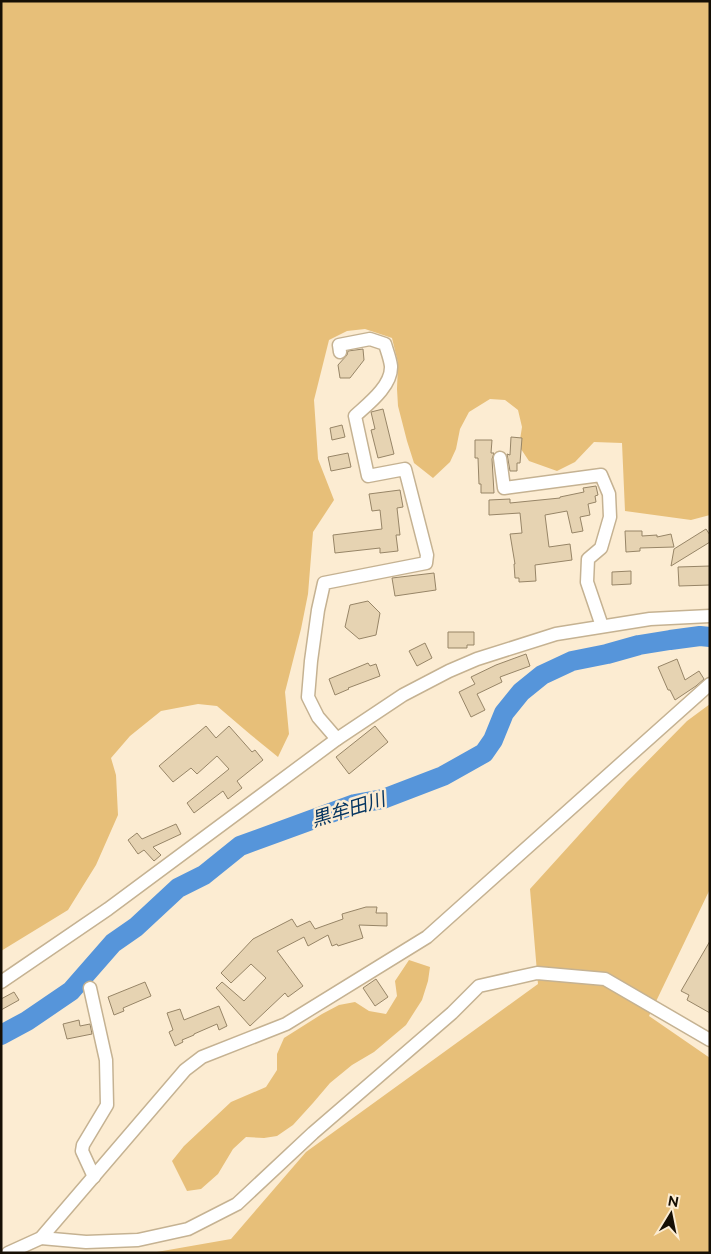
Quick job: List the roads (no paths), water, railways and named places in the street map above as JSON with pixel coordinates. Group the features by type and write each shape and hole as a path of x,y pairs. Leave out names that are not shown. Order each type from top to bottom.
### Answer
{"street":[{"path":"338,738 318,717 308,697 318,610 324,583 426,563 426,555 405,470 368,476 355,416 378,394 390,377 390,358 385,344 370,339 340,345 340,352"},
{"path":"500,458 504,488 601,475 608,494 610,517 601,548 588,560 587,582 602,626"},
{"path":"1,982 108,909 338,738 403,695 449,671 477,658 556,634 650,619 710,616"},
{"path":"8,1253 41,1238 185,1070 202,1057 286,1024 427,937 710,684"},
{"path":"41,1238 86,1242 138,1240 188,1229 237,1204 313,1133 452,1013 480,986 537,973 605,979 710,1040"},
{"path":"90,988 106,1060 107,1105 83,1145 82,1151 94,1177"}],"waterway":[{"name":"黒牟田川","path":"1,1035 27,1021 71,991 113,943 136,927 178,888 204,875 240,846 355,804 383,799 443,776 484,753 493,740 504,713 521,692 542,675 572,661 639,645 700,636 710,637"}]}
